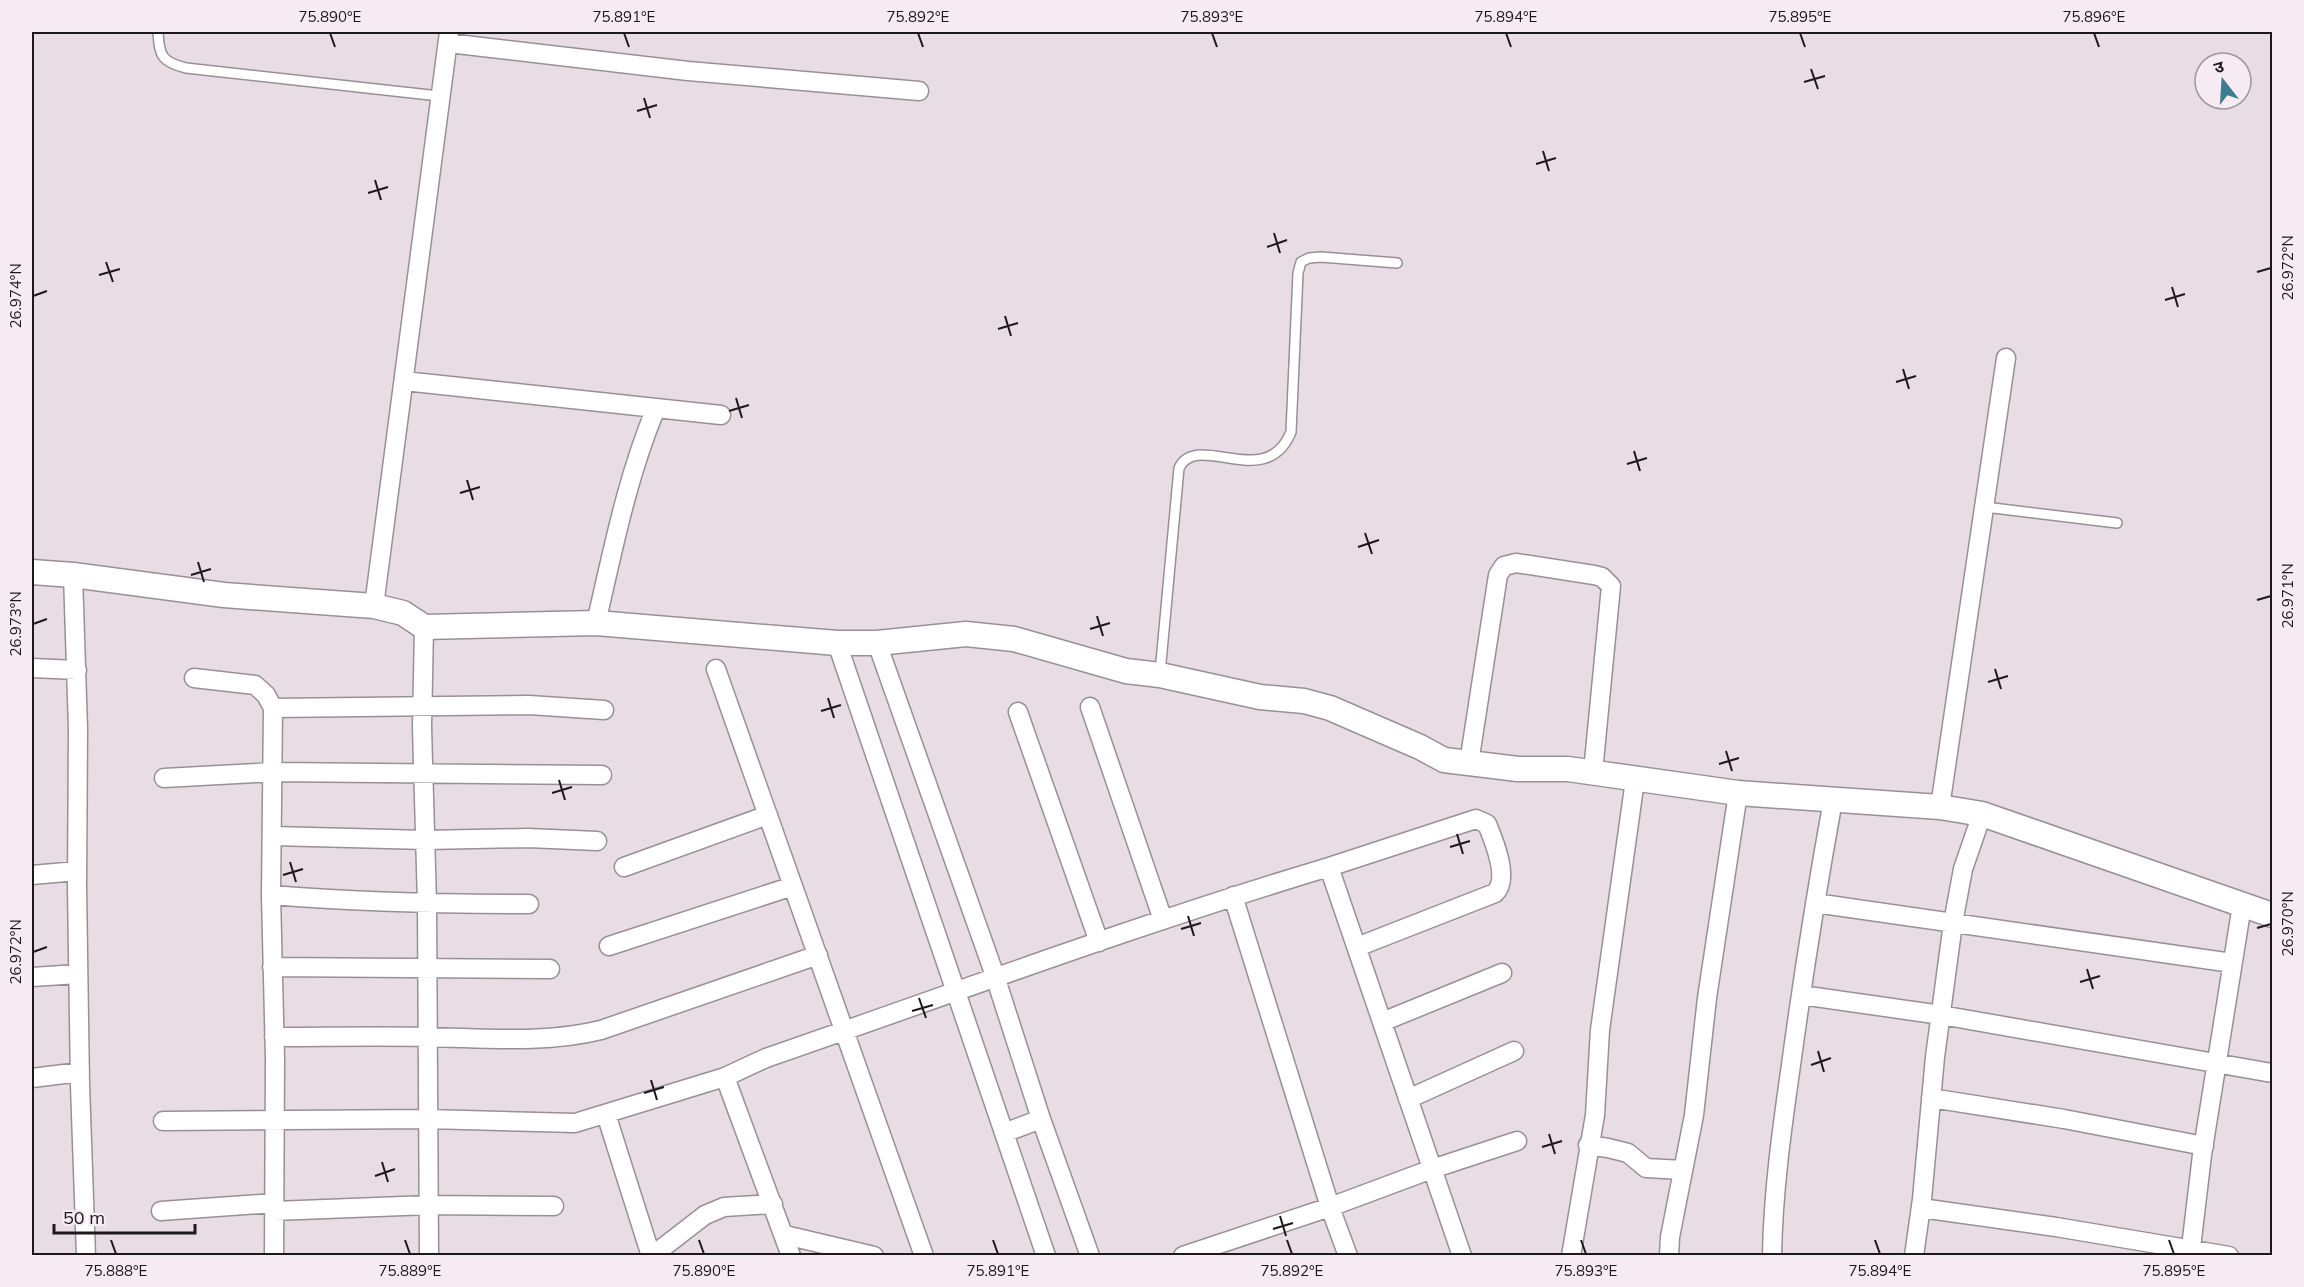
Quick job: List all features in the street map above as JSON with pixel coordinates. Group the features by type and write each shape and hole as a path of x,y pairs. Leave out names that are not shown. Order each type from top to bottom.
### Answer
{"street":[{"path":"374,606 448,38 688,71 919,91"},
{"path":"1940,807 2006,358"},
{"path":"404,381 721,415"},
{"path":"596,623 629,480 639,447 656,408"},
{"path":"1469,763 1498,575 1504,566 1516,563 1594,575 1602,577 1611,586 1593,772"},
{"path":"32,572 73,574 224,595 374,606 403,613 424,627 596,623 837,643 877,643 966,634 1014,639 1126,671 1160,675 1260,697 1304,701 1330,708 1444,760 1518,769 1568,769 1738,793 1940,807 1982,814 2272,915"},
{"path":"73,574 77,670 78,975 86,1256"},
{"path":"424,627 422,705 427,904 429,1256"},
{"path":"837,643 1046,1256"},
{"path":"877,643 996,978 1041,1119 1090,1256"},
{"path":"32,668 77,670"},
{"path":"716,669 924,1256"},
{"path":"194,678 248,683 266,697 422,705 529,705 604,710"},
{"path":"266,697 273,772 271,895 275,1121 274,1256"},
{"path":"1090,707 1163,920"},
{"path":"1018,712 1099,942"},
{"path":"164,778 273,772 602,775"},
{"path":"1571,1256 1588,1145 1595,1115 1600,1030 1635,780"},
{"path":"1669,1256 1670,1237 1694,1115 1707,999 1738,793"},
{"path":"1772,1256 1773,1213 1800,995 1833,800"},
{"path":"1914,1256 1953,923 1963,869 1982,814"},
{"path":"624,867 768,815"},
{"path":"163,1121 428,1119 575,1123 725,1077 766,1058 1233,896 1476,819 1487,824 1502,873 1500,888 1495,893 1357,947"},
{"path":"273,836 426,840 528,838 597,841"},
{"path":"1329,867 1462,1256"},
{"path":"32,875 77,871"},
{"path":"609,946 793,886"},
{"path":"271,895 341,901 529,904"},
{"path":"1233,896 1330,1207 1348,1256"},
{"path":"1815,903 2079,939 2232,963"},
{"path":"2190,1253 2204,1146 2242,905"},
{"path":"274,1036 506,1040 579,1036 818,955"},
{"path":"272,967 550,969"},
{"path":"1382,1022 1502,973"},
{"path":"32,977 78,975"},
{"path":"1800,995 1941,1015 2272,1073"},
{"path":"1408,1099 1514,1051"},
{"path":"32,1078 80,1072"},
{"path":"725,1077 791,1256"},
{"path":"1931,1098 2064,1119 2204,1146"},
{"path":"606,1114 652,1256 687,1227 724,1207 743,1204 773,1204"},
{"path":"1004,1133 1041,1119"},
{"path":"1183,1256 1220,1250 1432,1169 1516,1141"},
{"path":"1588,1145 1628,1153 1646,1168 1683,1170"},
{"path":"161,1211 429,1205 554,1206"},
{"path":"1921,1208 2056,1227 2190,1253 2229,1256"},
{"path":"785,1235 874,1256"}],"lane":[{"path":"158,32 159,46 169,64 440,96"},
{"path":"1160,675 1179,468 1182,462 1192,456 1201,455 1254,461 1272,456 1285,447 1291,432 1298,273 1301,262 1309,258 1321,257 1397,263"},
{"path":"1985,507 2117,523"}]}
